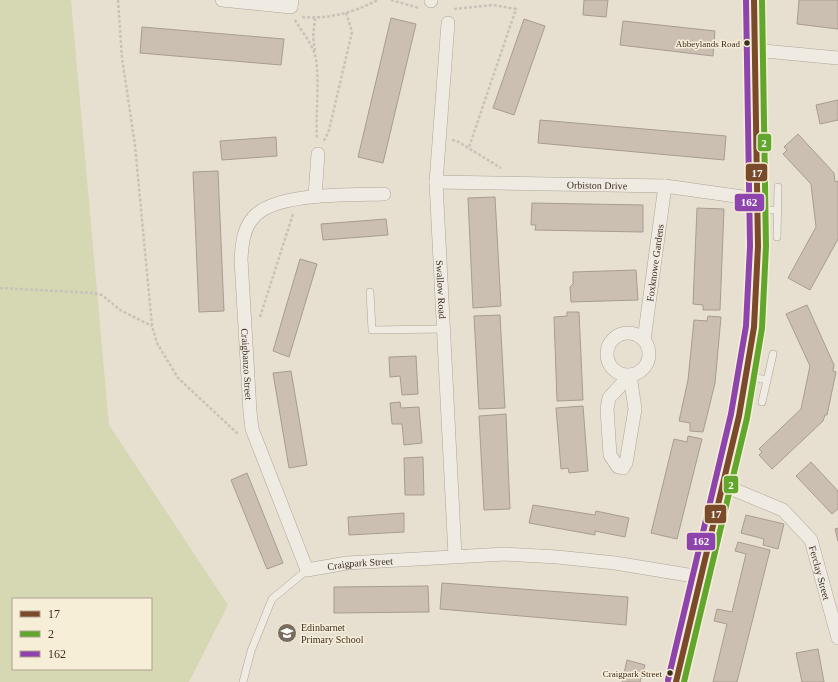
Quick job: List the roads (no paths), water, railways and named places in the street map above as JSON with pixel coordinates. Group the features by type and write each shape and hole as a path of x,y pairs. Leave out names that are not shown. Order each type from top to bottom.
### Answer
{"street":[{"path":"222,0 291,3"},
{"path":"676,682 747,376 754,327 758,246 754,0"},
{"name":"Swallow Road","path":"448,23 436,182 455,556"},
{"path":"754,50 838,58"},
{"path":"315,196 318,154"},
{"name":"Orbiston Drive","path":"436,182 665,186 757,205"},
{"name":"Foxknowe Gardens","path":"644,340 665,186"},
{"name":"Craigbanzo Street","path":"307,570 252,429 245,343 241,259 245,232 252,218 262,208 277,203 315,196 384,194"},
{"path":"624,334 638,335 648,345 649,358 643,370 630,375 623,375 612,368 607,355 608,348 612,342 624,334"},
{"path":"630,375 635,409 626,463 623,468 618,467 610,455 607,409 610,398 630,375"},
{"name":"Ferclay Street","path":"722,486 783,510 811,540 838,638"},
{"name":"Craigpark Street","path":"307,570 347,563 505,554 557,557 615,563 700,577"}],"lane":[{"path":"777,237 778,187"},
{"path":"757,205 778,210"},
{"path":"370,292 372,330 444,329"},
{"path":"762,402 773,354"},
{"path":"747,376 767,380"},
{"path":"243,682 251,651 272,599 307,570"}],"place":[{"name":"Abbeylands Road","path":"747,43"},
{"name":"Edinbarnet Primary School","path":"287,633"},
{"name":"Craigpark Street","path":"670,673"}]}
